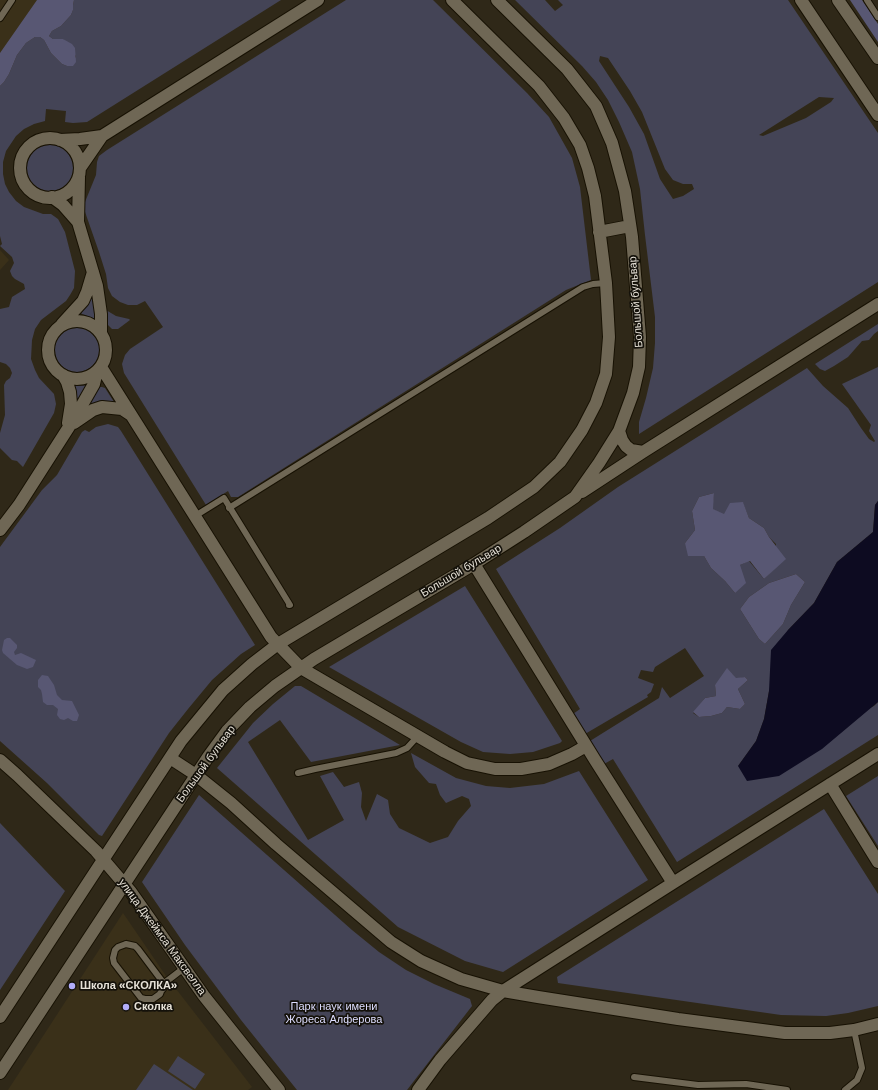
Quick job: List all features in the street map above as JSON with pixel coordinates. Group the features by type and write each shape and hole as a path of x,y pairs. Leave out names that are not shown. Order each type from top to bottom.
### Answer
{"street":[{"path":"78,222 63,205 52,198 39,195 28,188 23,181 20,173 20,164 28,148 34,142 47,138 60,140 102,136 318,0"},
{"path":"0,1017 170,758 198,720 223,690 252,664 278,644 488,518 534,487 560,462 582,430 596,403 606,374 609,337 606,284 595,196 580,145 564,118 533,81 452,0"},
{"name":"Большой бульвар","path":"0,1073 196,775 227,731 250,707 274,686 314,659 474,564 575,497 619,431 633,393 639,367 640,337 630,226 625,191 612,143 596,106 567,69 497,0"},
{"path":"801,0 878,114"},
{"path":"838,0 878,58"},
{"path":"52,198 69,191 75,184 79,172 102,136"},
{"path":"0,530 27,492 67,429 94,384 99,369 104,361 106,347 101,333 101,314 98,293 78,222 79,159 68,144 60,140"},
{"path":"599,232 630,226"},
{"path":"67,429 71,404 70,392 67,382 63,376 52,366 48,352 51,338 83,301 93,271"},
{"path":"575,497 642,452 878,304"},
{"path":"60,326 67,323 82,321 89,323 101,333"},
{"path":"63,376 77,379 91,376 99,369"},
{"path":"99,369 132,416 271,637 301,668 445,752 467,763 495,769 521,769 550,764 586,746"},
{"path":"67,429 77,420 93,410 102,407 122,409 132,416"},
{"path":"619,431 622,440 630,450 642,452"},
{"path":"474,564 586,746 673,883"},
{"path":"418,1090 445,1055 492,1000 503,991 878,754"},
{"path":"170,758 196,775 231,803 276,844 391,942 421,961 461,979 503,991 678,1019 785,1033 830,1033 854,1030 878,1024"},
{"name":"улица Джеймса Максвелла","path":"0,760 96,851 125,885 214,1008 279,1090"},
{"path":"830,784 878,862"}],"lane":[{"path":"0,18 12,0"},
{"path":"867,0 878,17"},
{"path":"229,508 583,287 593,284 606,284"},
{"path":"195,516 224,498 235,520 290,604 289,605"},
{"path":"298,773 315,768 396,753 407,748 418,736"},
{"path":"162,990 162,981 160,977 135,946 126,944 118,947 113,954 114,963 138,995 145,999 153,999 160,994 167,982 184,968"},
{"path":"845,1090 857,1080 862,1068 854,1030"},
{"path":"634,1077 698,1085 746,1084 787,1090"}],"shaded area":[{"path":"0,0 43,0 0,61"},
{"path":"37,0 74,0 71,15 61,26 52,31 49,36 53,39 63,39 72,44 75,48 76,62 73,66 62,64 51,53 44,40 40,37 35,37 26,43 17,55 9,74 0,86 0,53"},
{"path":"850,0 862,0 878,24 878,42"},
{"path":"0,250 9,260 0,270"},
{"path":"714,493 713,509 724,514 730,503 743,502 749,518 764,528 786,559 764,579 750,561 740,565 746,583 735,593 711,568 704,556 688,556 685,543 695,530 692,511 699,497"},
{"path":"878,501 878,702 822,749 779,776 747,781 738,766 756,741 764,719 769,691 771,650 814,603 837,562 873,532 875,505"},
{"path":"796,574 805,582 791,605 783,624 765,644 759,639 740,609 749,597 769,583"},
{"path":"10,638 17,645 14,652 15,655 21,653 36,660 33,667 27,669 17,665 3,653 2,650 4,640"},
{"path":"727,668 736,678 745,677 748,680 738,689 745,704 740,709 727,707 722,713 699,717 693,712 705,698 716,696 715,685"},
{"path":"42,675 48,676 54,685 57,695 62,700 72,701 79,715 77,721 73,721 68,718 64,720 60,719 57,715 58,709 53,705 47,705 43,702 41,690 38,687 38,680"},
{"name":"Сколка","path":"123,913 166,976 252,1087 248,1090 8,1090"}],"green space":[{"path":"74,0 281,0 87,122 65,122 66,111 46,109 45,121 24,129 16,136 6,151 3,162 3,174 5,184 9,192 16,201 24,207 43,214 51,214 58,219 65,232 75,271 74,288 70,295 66,301 41,320 35,329 32,340 31,359 35,370 39,378 54,394 56,404 54,413 23,467 17,461 12,460 0,448 0,433 5,415 4,385 12,373 6,364 0,362 0,309 9,307 12,297 25,289 24,284 12,276 10,271 14,263 12,257 0,246 2,244 0,236 0,86 9,74 17,55 26,43 35,37 40,37 44,40 51,53 62,64 67,66 76,57 74,52 63,39 53,39 49,36 52,31 61,26 71,15"},
{"path":"346,0 433,0 527,93 549,117 572,158 580,187 591,280 566,290 238,497 231,497 228,491 206,505 124,373 122,364 125,355 130,349 163,327 145,301 137,305 128,305 120,302 112,296 108,288 106,274 84,209 85,202 96,175 99,156"},
{"path":"515,0 545,0 555,11 563,5 558,0 788,0 878,133 878,282 639,434 639,422 653,368 655,343 655,317 640,189 632,152 619,122 608,100 596,82 582,66","holes":["600,56 608,58 630,91 642,112 665,169 673,180 683,184 692,184 694,189 683,196 673,199 660,179 644,134 629,107 599,61","819,97 834,98 831,102 806,118 763,136 759,135"]},
{"path":"50,145 63,149 69,155 73,168 69,181 63,187 50,191 37,187 31,181 27,168 31,155 37,149"},
{"path":"93,291 96,319 81,313 87,305"},
{"path":"106,310 116,316 130,320 118,329 112,329 107,322"},
{"path":"878,324 878,331 869,340 862,341 848,357 834,366 825,371 820,369 815,364"},
{"path":"73,328 81,328 86,329 93,334 98,341 98,359 93,366 86,371 73,372 65,369 58,362 55,354 55,346 58,338 65,331"},
{"path":"878,367 878,501 875,505 873,532 837,562 814,603 788,630 769,691 764,719 756,741 738,766 874,706 878,702 878,735 677,862 613,759 604,764 590,741 659,698 662,687 670,698 704,676 685,648 655,667 653,672 641,670 638,678 654,684 651,692 647,695 648,697 585,734 573,714 580,709 496,569 560,528 618,487 807,368 823,386 848,408 869,439 874,442 875,441 869,431 871,425 842,384","holes":["714,493 712,509 724,515 743,503 749,518 764,528 769,537 776,544 773,570 764,579 749,561 740,565 735,593 711,568 704,556 685,543 695,530 692,511 699,497","796,574 805,582 791,605 783,624 765,644 759,639 740,609 749,597 769,583","732,674 736,679 745,677 748,680 738,689 745,704 740,709 727,707 722,713 699,717 693,713 705,698 716,696 715,685"]},
{"path":"88,385 77,405 74,386"},
{"path":"98,387 105,388 114,402 88,406 87,405"},
{"path":"108,424 118,427 121,431 255,645 241,654 212,680 188,709 169,733 102,836 99,835 47,783 0,741 0,547 42,490 57,475 82,432 85,430 89,432 96,427"},
{"path":"465,586 562,741 560,743 533,752 510,754 483,752 461,742 329,667"},
{"path":"295,686 301,686 400,745 311,762 280,720 248,742 308,840 344,820 320,776 333,772 344,787 359,782 362,793 361,807 366,821 377,794 388,800 390,814 399,828 430,843 448,837 458,821 471,806 469,799 462,796 446,803 440,795 436,784 429,783 415,767 411,753 456,778 486,786 510,788 544,784 579,771 648,880 503,972 465,961 398,927 217,768 253,723"},
{"path":"878,776 878,846 846,796"},
{"name":"Парк наук имени Жореса Алферова","path":"199,795 379,952 406,970 470,999 472,1006 407,1090 297,1090 241,1020 185,945 142,882"},
{"path":"824,809 878,894 878,1006 848,1013 826,1016 781,1015 558,983 557,977"},
{"path":"0,823 65,891 0,990"},
{"path":"178,1056 205,1074 195,1089 168,1071"},
{"path":"154,1064 193,1090 136,1090"}],"place":[{"name":"Школа «СКОЛКА»","path":"72,986"},
{"name":"Сколка","path":"126,1007"}]}
